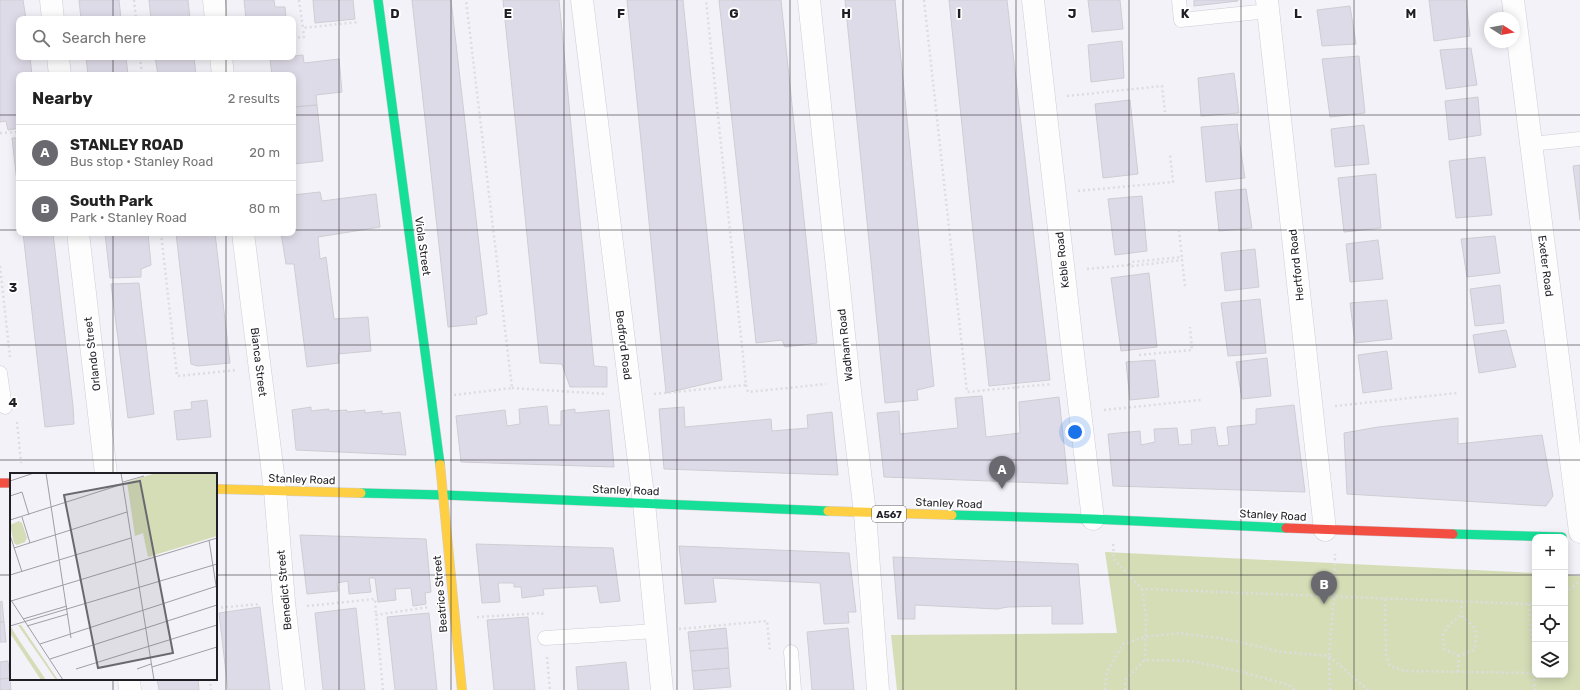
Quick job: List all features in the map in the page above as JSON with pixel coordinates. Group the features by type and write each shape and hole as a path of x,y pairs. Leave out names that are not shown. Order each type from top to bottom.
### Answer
{"main road":[{"name":"Viola Street","path":"378,0 444,495"},
{"name":"Stanley Road","path":"217,489 444,495 865,513 1102,520 1330,530 1532,536"},
{"name":"Beatrice Street","path":"444,495 454,618 462,690"},
{"path":"1568,537 1580,538"}],"street":[{"path":"51,0 53,16"},
{"path":"214,0 216,16"},
{"name":"Bedford Road","path":"582,0 644,503 662,690"},
{"name":"Wadham Road","path":"809,0 849,382 865,513 878,690"},
{"name":"Keble Road","path":"1033,0 1080,413 1102,520"},
{"name":"Exeter Road","path":"1513,0 1580,532"},
{"name":"Hertford Road","path":"1267,6 1312,408 1330,530"},
{"path":"58,60 60,72"},
{"path":"221,60 223,72"},
{"name":"Orlando Street","path":"78,236 106,473"},
{"name":"Bianca Street","path":"243,236 275,490"},
{"name":"Benedict Street","path":"275,490 294,690"},
{"path":"129,680 130,690"}],"lane":[{"path":"1179,0 1181,20 1267,6"},
{"path":"1531,144 1580,139"},
{"path":"0,373 5,407"},
{"path":"545,638 656,630"},
{"path":"791,652 794,690"}],"path":[{"path":"134,0 136,16"},
{"path":"296,38 304,37 299,0"},
{"path":"466,0 512,388"},
{"path":"706,0 746,385 748,392 849,382"},
{"path":"924,0 967,392 1076,382"},
{"path":"303,28 380,20"},
{"path":"140,60 142,72"},
{"path":"1044,98 1162,86 1165,112"},
{"path":"0,133 16,132"},
{"path":"1055,194 1173,182 1170,154"},
{"path":"1129,265 1131,262 1182,256 1179,231"},
{"path":"161,236 177,376 260,368"},
{"path":"1063,271 1129,265 1132,266 1182,260 1185,286"},
{"path":"1139,355 1192,350 1190,327"},
{"path":"431,398 512,388 631,396 746,385"},
{"path":"1312,408 1457,393"},
{"path":"1080,413 1201,400"},
{"path":"1102,520 1114,559 1142,589 1146,616 1145,660 1126,679 1126,690"},
{"path":"1330,530 1334,597 1329,656 1330,690"},
{"path":"1568,591 1580,581"},
{"path":"1142,589 1532,604"},
{"path":"217,608 375,599 384,690"},
{"path":"1385,599 1386,655 1390,666 1405,671 1532,673"},
{"path":"1461,615 1474,627 1477,639 1474,650 1459,656 1444,649 1443,636 1449,625 1461,615 1462,601"},
{"path":"376,615 453,604"},
{"path":"1529,604 1532,645"},
{"path":"454,618 542,613 550,690"},
{"path":"656,630 767,621 770,653"},
{"path":"1105,690 1107,672 1123,644 1145,637 1178,633 1226,639 1282,652 1329,656 1368,690"},
{"path":"1458,672 1459,656"},
{"path":"1145,660 1191,661 1238,671 1289,685 1295,690"},
{"path":"1534,678 1534,689"},
{"path":"210,680 211,690"}],"green space":[{"path":"1105,552 1532,573 1532,678 1568,678 1568,575 1580,576 1580,690 897,690 891,635 1117,633"}],"building":[{"path":"0,0 23,0 26,16 16,16 16,60 30,60 32,72 16,72 16,129 8,130 6,121 0,122"},
{"path":"79,0 119,0 121,16 81,16"},
{"path":"149,0 188,0 190,16 151,16"},
{"path":"244,0 274,0 275,7 285,7 286,16 246,16"},
{"path":"313,0 353,0 355,19 315,23"},
{"path":"412,0 451,0 487,314 476,317 477,324 448,327"},
{"path":"503,0 559,0 594,366 607,367 607,387 570,387 562,364 540,363"},
{"path":"627,0 683,0 722,380 666,393"},
{"path":"719,0 781,0 817,343 785,347 782,340 756,343"},
{"path":"845,0 895,0 934,386 917,390 918,400 885,403"},
{"path":"949,0 1007,0 1050,380 989,386"},
{"path":"1088,0 1120,0 1123,29 1092,32"},
{"path":"1194,0 1238,0 1238,1 1194,6"},
{"path":"1429,0 1466,0 1470,36 1434,41"},
{"path":"1350,6 1356,44 1322,46 1317,10"},
{"path":"1122,41 1124,78 1091,82 1088,45"},
{"path":"1471,48 1477,85 1446,89 1440,50"},
{"path":"303,55 304,63 339,59 342,92 316,95 317,105 296,107 296,72 272,72 270,60 296,60 296,56"},
{"path":"1359,56 1365,113 1330,117 1322,59"},
{"path":"86,60 126,60 128,72 88,72"},
{"path":"156,60 194,60 196,72 158,72"},
{"path":"1234,73 1239,113 1201,116 1198,78"},
{"path":"1478,97 1481,135 1449,140 1445,101"},
{"path":"1130,100 1138,174 1103,178 1095,104"},
{"path":"317,105 323,161 296,164 296,107"},
{"path":"1238,124 1237,127 1245,178 1206,182 1201,127"},
{"path":"1364,125 1369,164 1335,167 1331,129"},
{"path":"12,138 16,138 16,173"},
{"path":"1485,157 1492,215 1456,218 1449,161"},
{"path":"1580,165 1580,220 1573,166"},
{"path":"1376,174 1381,228 1344,232 1338,178"},
{"path":"1246,189 1252,228 1219,231 1215,192"},
{"path":"320,192 322,201 376,194 380,227 318,237 320,259 326,257 334,319 368,317 371,351 338,354 339,363 307,367 294,264 286,264 281,236 296,236 296,195"},
{"path":"1142,196 1147,251 1115,255 1108,199"},
{"path":"23,236 53,236 73,406 74,424 45,427"},
{"path":"105,236 148,236 151,265 141,269 141,277 110,278"},
{"path":"176,236 215,236 230,363 198,366 191,364"},
{"path":"1495,236 1500,273 1467,277 1461,239"},
{"path":"1378,240 1383,279 1350,282 1346,244"},
{"path":"1255,249 1259,287 1225,291 1221,253"},
{"path":"1149,273 1157,347 1121,351 1111,278"},
{"path":"139,283 154,414 128,418 111,284"},
{"path":"1500,285 1504,323 1475,326 1470,289"},
{"path":"1260,299 1266,353 1228,356 1221,303"},
{"path":"1387,300 1392,339 1355,343 1350,303"},
{"path":"1506,330 1516,367 1479,373 1473,335"},
{"path":"1387,351 1392,389 1363,393 1358,355"},
{"path":"1267,358 1271,396 1242,399 1236,362"},
{"path":"1155,360 1159,397 1130,400 1126,362"},
{"path":"982,396 986,437 1020,433 1019,402 1059,397 1068,484 884,477 877,413 899,411 900,434 958,428 955,398"},
{"path":"207,400 211,437 177,440 174,411 192,409 191,402"},
{"path":"1294,405 1305,492 1113,486 1108,434 1140,431 1141,445 1155,442 1154,429 1177,428 1179,445 1192,444 1191,430 1215,427 1218,446 1229,445 1227,427 1256,424 1256,409"},
{"path":"547,406 549,425 561,425 561,411 575,409 575,413 609,410 614,467 461,462 456,416 505,410 507,426 520,424 519,409"},
{"path":"311,407 311,411 329,409 329,411 347,410 347,412 365,410 365,413 382,411 382,414 400,412 406,455 296,450 292,410"},
{"path":"684,407 685,427 771,419 772,431 808,428 807,415 832,412 838,475 664,469 659,409"},
{"path":"1458,418 1458,444 1542,435 1553,496 1546,506 1347,494 1344,433 1378,427"},
{"path":"300,535 426,539 431,592 425,593 426,604 413,606 411,588 395,589 396,600 378,602 375,578 369,578 371,592 349,594 348,581 337,583 338,591 307,594"},
{"path":"476,544 613,548 620,601 600,603 597,586 543,589 544,595 522,598 521,587 514,587 514,583 498,583 500,602 482,603"},
{"path":"679,546 849,553 856,612 848,612 849,623 824,624 820,583 713,578 716,602 685,604"},
{"path":"893,557 1078,564 1083,624 1052,624 1052,606 1008,607 997,609 915,605 915,619 898,619"},
{"path":"2,601 4,622 0,622 0,602"},
{"path":"260,607 270,690 228,690 219,613"},
{"path":"356,608 365,690 323,690 315,613"},
{"path":"429,613 437,690 395,690 387,617"},
{"path":"528,617 535,690 494,690 487,620"},
{"path":"0,622 4,622 6,642 0,642"},
{"path":"726,628 728,648 690,651 688,632"},
{"path":"848,628 854,690 812,690 807,632"},
{"path":"728,648 729,668 692,671 690,651"},
{"path":"8,661 10,678 0,679 0,662"},
{"path":"626,662 629,690 578,690 576,667"},
{"path":"729,668 731,687 694,690 692,671"},
{"path":"10,678 11,690 0,690 0,679"},
{"path":"157,680 198,680 199,690 159,690"}],"traffic: fast":[{"path":"378,0 440,464"},
{"path":"361,493 828,511"},
{"path":"952,515 1093,519 1286,528"},
{"path":"1453,534 1532,536"}],"traffic: slow":[{"path":"440,464 462,690"},
{"path":"217,489 361,493"},
{"path":"828,511 952,515"}],"traffic: jam":[{"path":"0,483 10,483"},
{"path":"1286,528 1453,534"}],"place":[{"name":"STANLEY ROAD","path":"1002,489"},
{"name":"South Park","path":"1324,604"}]}
